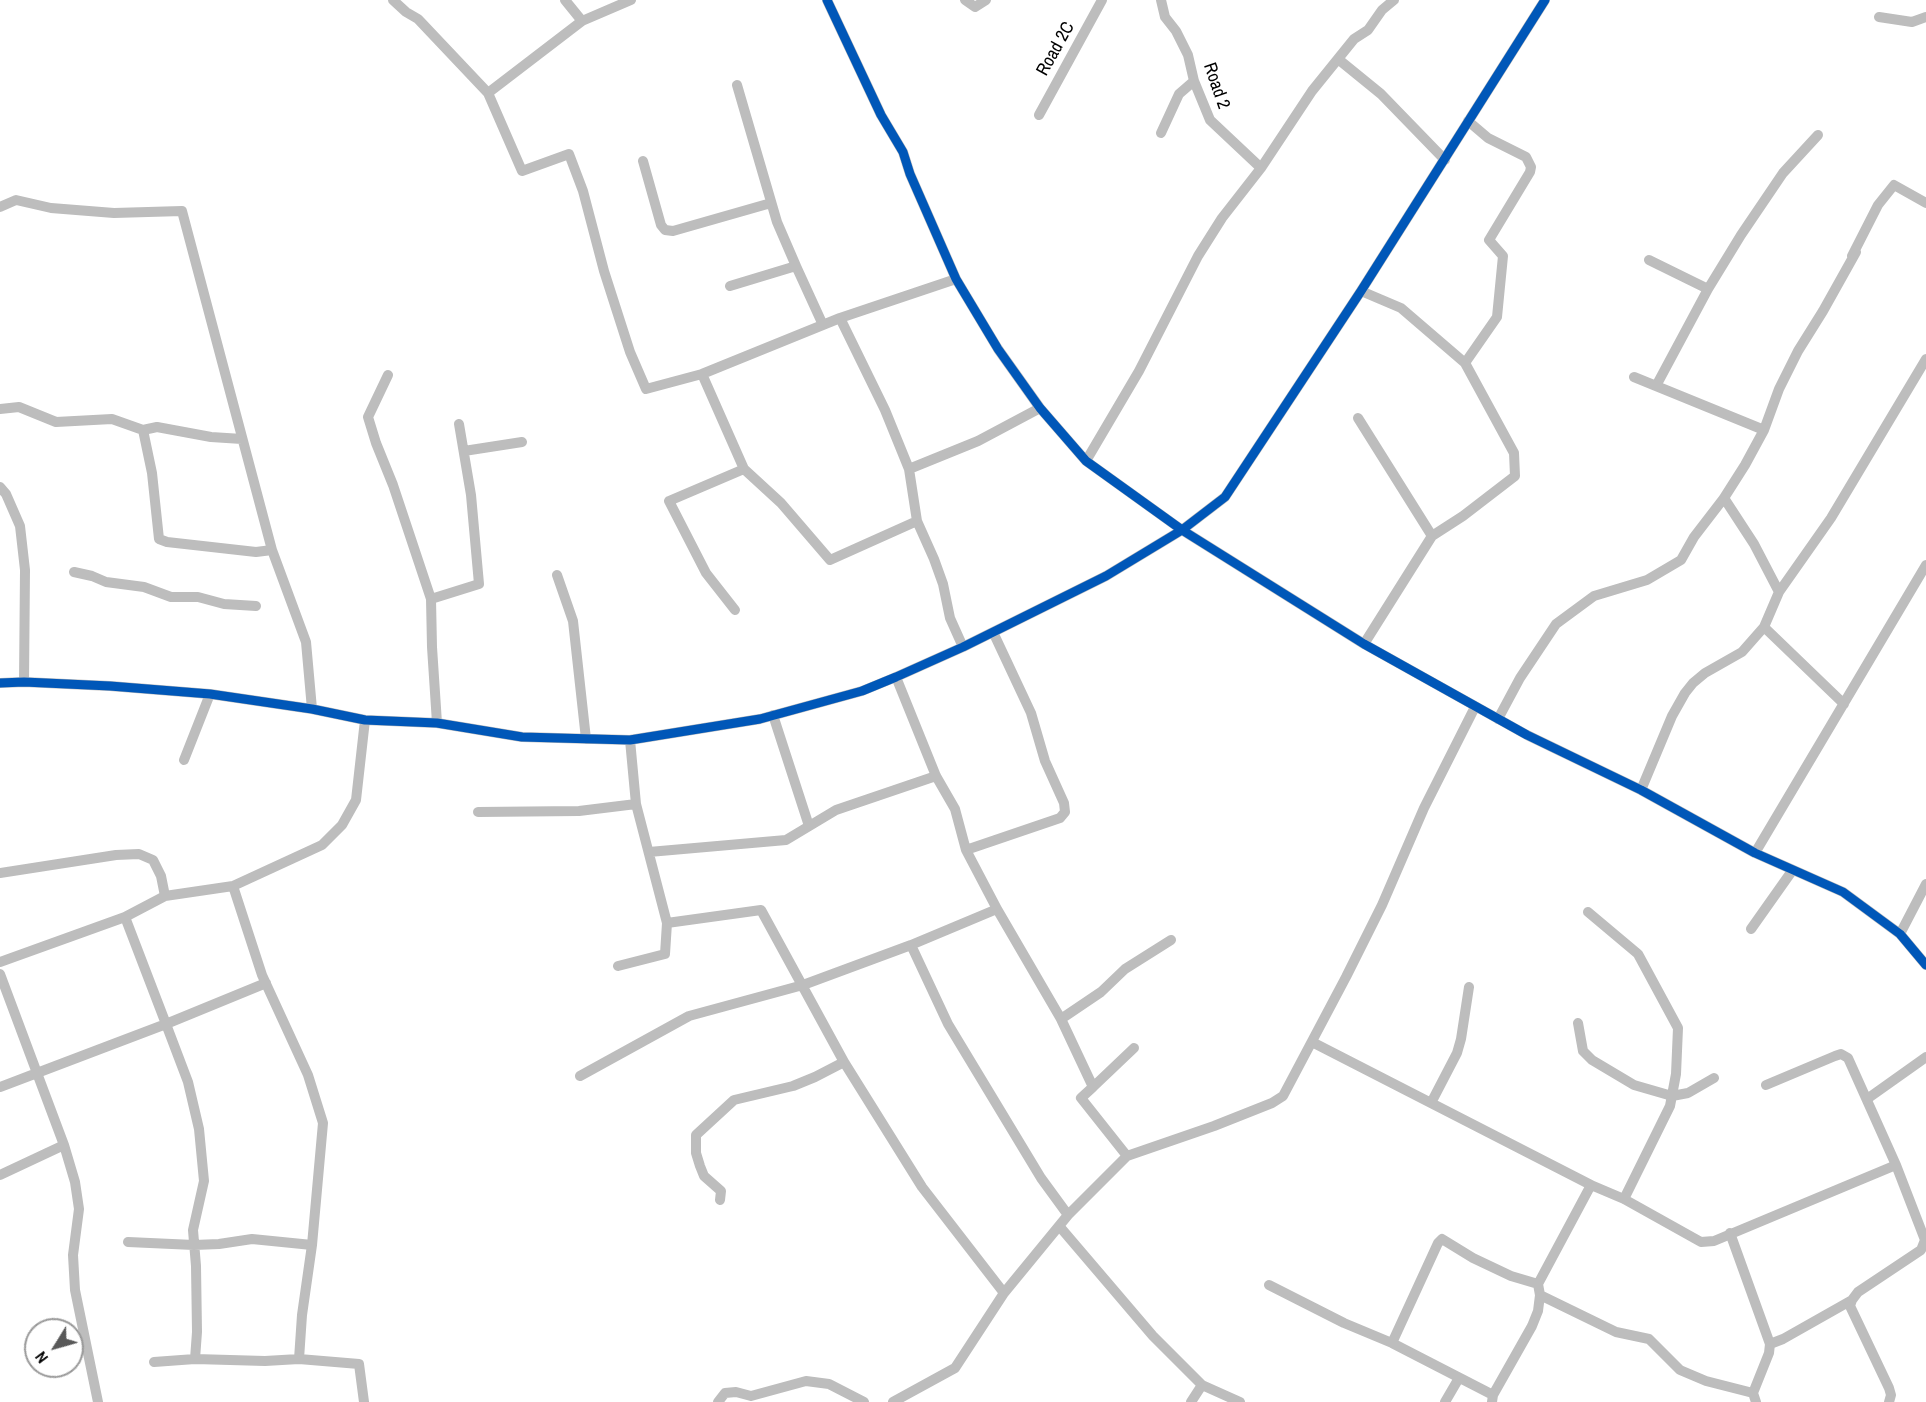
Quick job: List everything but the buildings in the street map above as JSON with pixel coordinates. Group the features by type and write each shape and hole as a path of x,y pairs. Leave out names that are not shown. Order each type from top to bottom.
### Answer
{"street":[{"path":"393,0 418,19 488,93 522,171 569,154 583,191 604,271 630,352 646,390 702,374 840,318 956,279"},
{"path":"565,0 582,21"},
{"path":"488,93 582,21 631,0"},
{"path":"827,0 881,115 903,152 910,174 956,279 998,349 1041,408 1086,461 1182,530 1364,644 1527,735 1641,790 1755,853 1843,892 1900,934 1926,965"},
{"path":"965,0 975,7 986,0"},
{"name":"Road 2C","path":"1039,115 1102,0"},
{"name":"Road 2","path":"1161,0 1166,17 1188,55 1194,81 1209,120 1261,168"},
{"path":"1086,461 1139,371 1198,256 1222,218 1261,168 1312,91 1354,39 1368,30 1382,10 1394,0"},
{"path":"0,684 24,682 110,686 210,694 312,709 365,720 437,723 522,737 630,740 773,715 862,691 896,677 963,647 1106,576 1182,530 1225,497 1361,291 1545,0"},
{"path":"1879,17 1912,22 1926,17"},
{"path":"1338,59 1381,94 1445,160"},
{"path":"1161,133 1179,94 1194,81"},
{"path":"737,85 777,222 823,325"},
{"path":"1465,363 1497,317 1503,256 1489,240 1531,167 1526,157 1488,138 1468,121"},
{"path":"1656,386 1708,289 1741,235 1783,173 1818,135"},
{"path":"643,161 661,225 665,230 673,231 771,203"},
{"path":"1823,311 1878,205 1894,185 1926,203"},
{"path":"0,207 16,200 51,208 114,213 182,211 272,550 306,642 312,709"},
{"path":"1498,719 1520,678 1556,624 1594,596 1647,580 1681,560 1694,537 1724,498 1745,465 1764,430 1779,389 1796,356 1856,252"},
{"path":"1649,260 1708,289"},
{"path":"730,286 796,266"},
{"path":"1361,291 1401,308 1465,363 1514,453 1515,476 1463,516 1432,536 1364,644"},
{"path":"840,318 885,410 909,469 917,521 934,559 943,584 950,618 963,647"},
{"path":"1641,790 1672,716 1693,683 1742,652 1764,627 1779,592 1814,544 1856,478 1926,359"},
{"path":"702,374 744,469 781,503 830,560 917,521"},
{"path":"388,375 368,417 431,600 437,723"},
{"path":"1634,377 1764,430"},
{"path":"0,409 19,407 56,422 112,419 143,430 157,427 211,437 242,439"},
{"path":"909,469 978,441 1041,408"},
{"path":"1358,418 1432,536"},
{"path":"431,600 479,585 471,495 459,424"},
{"path":"143,430 152,473 159,539 167,542 256,552 272,550"},
{"path":"464,451 522,442"},
{"path":"735,610 706,573 669,501 744,469"},
{"path":"0,487 6,494 20,526 25,570 24,682"},
{"path":"1724,498 1754,544 1779,592"},
{"path":"1755,853 1926,565"},
{"path":"74,572 106,582 144,587 171,597 198,597 224,604 255,606"},
{"path":"557,575 573,621 586,739"},
{"path":"1764,627 1844,704"},
{"path":"966,850 1060,818 1065,812 1064,803 1045,761 1031,713 993,632"},
{"path":"896,677 936,776 955,809 966,850 997,909 1061,1019 1093,1088"},
{"path":"184,760 210,694"},
{"path":"893,1402 955,1368 1004,1293 1068,1215 1127,1156 1204,1130 1272,1103 1283,1096 1382,905 1424,808 1475,707"},
{"path":"773,715 809,826"},
{"path":"0,962 124,917 165,896 233,886 322,845 342,825 356,800 365,720"},
{"path":"618,966 665,954 667,923 636,804 630,740"},
{"path":"649,852 786,840 836,810 936,776"},
{"path":"478,812 579,811 636,804"},
{"path":"0,873 95,858 139,854 153,860 161,876 165,896"},
{"path":"1751,929 1792,871"},
{"path":"1900,934 1926,884"},
{"path":"233,886 266,982 308,1076 324,1123 299,1359"},
{"path":"580,1076 689,1016 803,985 911,945 997,909"},
{"path":"667,923 761,910 844,1062 922,1187 1004,1293"},
{"path":"1588,912 1638,954 1678,1028 1676,1074 1671,1106 1624,1199"},
{"path":"124,917 188,1083 199,1129 204,1181 193,1230 196,1266 195,1359"},
{"path":"1061,1019 1101,992 1125,969 1171,940"},
{"path":"911,945 948,1024 1041,1178 1068,1215"},
{"path":"0,974 64,1145 75,1182 79,1209 74,1255 75,1290 98,1402"},
{"path":"0,1087 166,1024 266,982"},
{"path":"1431,1103 1459,1046 1469,987"},
{"path":"1578,1023 1583,1051 1592,1060 1634,1085 1672,1096 1688,1093 1714,1078"},
{"path":"1312,1042 1591,1185 1624,1199 1701,1242 1714,1241 1896,1166"},
{"path":"1127,1156 1081,1098 1134,1048"},
{"path":"1766,1085 1841,1054 1848,1058 1924,1233 1924,1246 1908,1260 1858,1292 1850,1306 1889,1388 1891,1395 1889,1402"},
{"path":"1867,1099 1926,1057"},
{"path":"720,1200 721,1191 704,1176 699,1166 696,1136 734,1100 793,1086 844,1062"},
{"path":"0,1175 64,1145"},
{"path":"1269,1285 1344,1323 1392,1343 1492,1398 1532,1326 1538,1311 1539,1290 1591,1185"},
{"path":"1060,1227 1153,1336 1202,1385 1240,1402"},
{"path":"1392,1343 1440,1240 1443,1239 1473,1258 1617,1332 1649,1339 1680,1370 1755,1397 1770,1344 1730,1233"},
{"path":"128,1242 194,1245 252,1239 312,1245"},
{"path":"1770,1344 1852,1300"},
{"path":"154,1362 195,1359 265,1361 299,1359 359,1364 364,1402"},
{"path":"1445,1402 1459,1378"},
{"path":"718,1402 725,1392 751,1396 806,1381 830,1384 864,1402"},
{"path":"1191,1402 1202,1385"}],"cycle path":[{"path":"827,0 881,115 903,152 910,174 956,279 998,349 1040,408 1086,461 1182,530 1364,644 1527,735 1641,790 1755,853 1843,892 1900,934 1926,965"},
{"path":"0,683 110,686 210,694 312,709 365,720 437,723 522,737 630,740 760,719 862,691 896,677 963,647 1106,576 1182,530 1225,497 1361,291 1545,0"}]}
